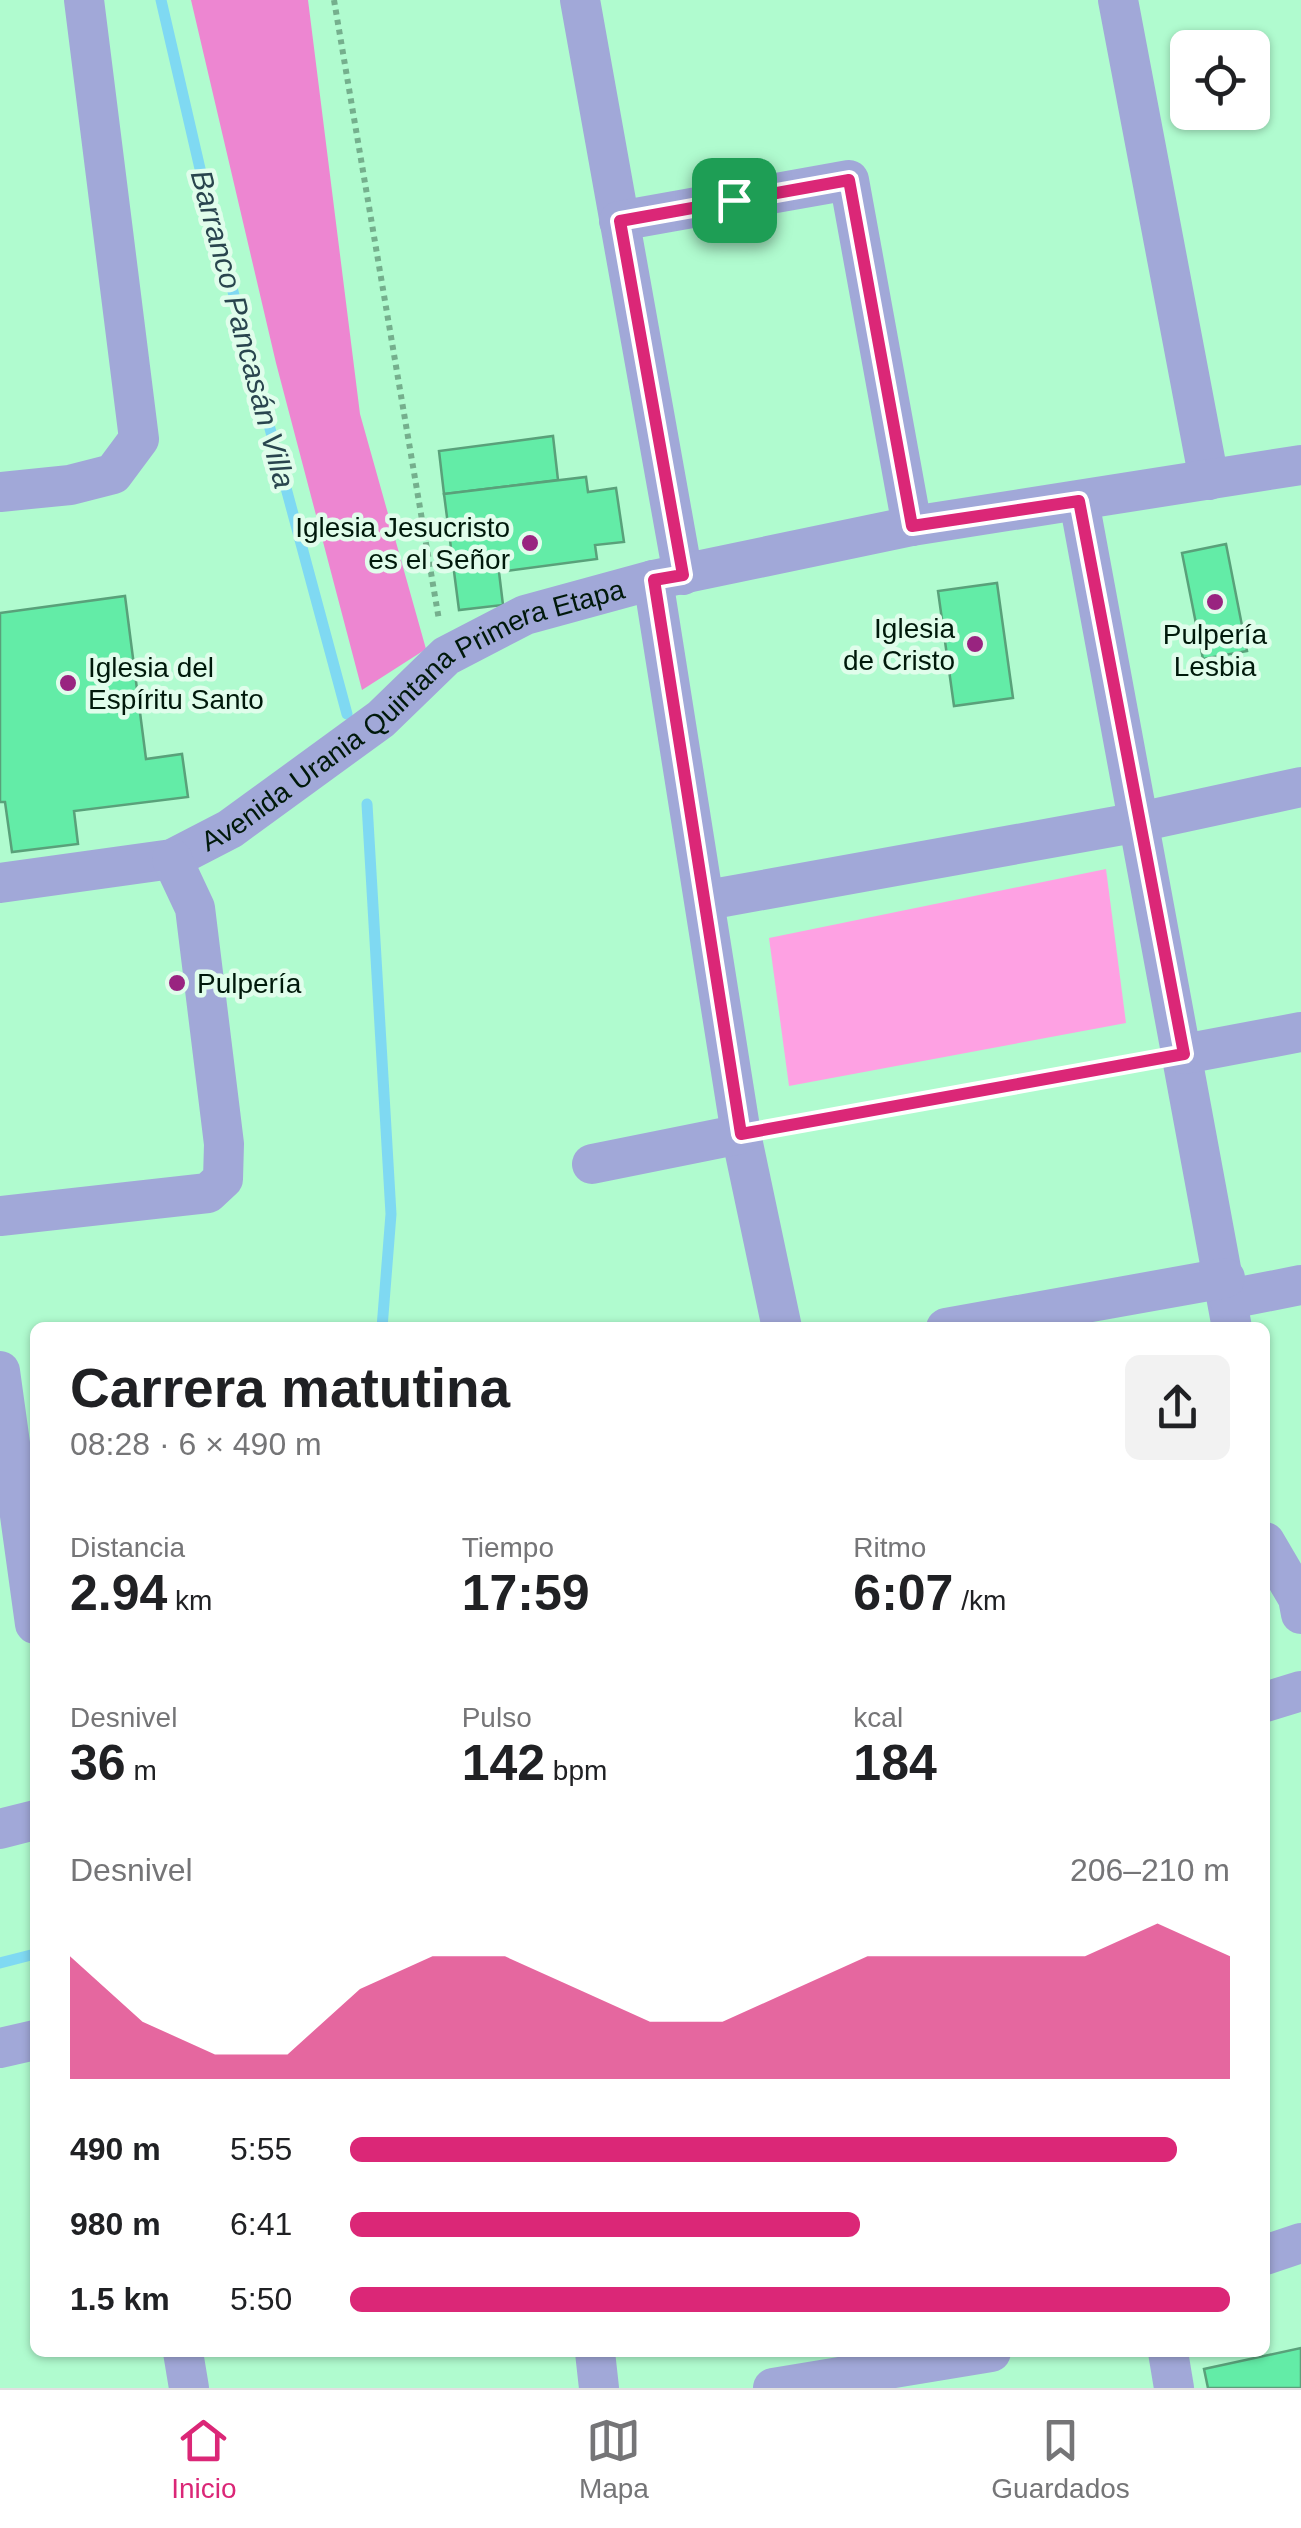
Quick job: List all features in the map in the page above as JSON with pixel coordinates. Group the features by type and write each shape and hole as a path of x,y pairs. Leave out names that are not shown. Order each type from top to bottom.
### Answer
{"street":[{"path":"0,492 70,486 114,474 140,439 84,0"},
{"path":"580,0 620,221 741,1134 781,1322"},
{"path":"1118,0 1208,480"},
{"path":"620,221 849,180 912,526"},
{"name":"Avenida Urania Quintana Primera Etapa","path":"0,882 172,859 230,830 366,730 446,656 525,616 668,578 912,526 1301,465"},
{"path":"1079,501 1229,1301"},
{"path":"707,900 1138,822 1301,787"},
{"path":"0,1216 208,1193 223,1179 224,1144 194,908 172,859"},
{"path":"1184,1054 1301,1032"},
{"path":"592,1164 741,1134"},
{"path":"1009,1322 1229,1301 1301,1286"},
{"path":"0,1370 30,1588"},
{"path":"1270,1550 1298,1598 1301,1614"},
{"path":"1270,1700 1301,1690"},
{"path":"0,1829 30,1821"},
{"path":"0,2048 30,2041"},
{"path":"1270,2252 1301,2242"},
{"path":"184,2357 189,2388"},
{"path":"595,2357 600,2388"},
{"path":"772,2388 961,2357"},
{"path":"1169,2357 1174,2388"}],"path":[{"path":"334,0 446,656"},
{"path":"741,1134 1184,1054"}],"shaded area":[{"path":"191,0 308,0 360,414 426,649 362,690 276,363"},
{"path":"1106,869 1126,1023 789,1086 769,938"}],"building":[{"path":"553,436 558,480 444,494 439,451"},
{"name":"Iglesia Jesucristo es el Señor","path":"586,477 588,492 616,488 624,542 595,545 597,559 499,572 503,605 459,610 444,494"},
{"name":"Pulpería Lesbia","path":"1226,544 1247,651 1203,659 1182,553"},
{"name":"Iglesia de Cristo","path":"997,583 1013,698 954,706 938,591"},
{"name":"Iglesia del Espíritu Santo","path":"125,596 146,759 182,754 188,797 74,811 78,844 12,852 5,802 0,802 0,613"},
{"path":"1301,2348 1301,2388 1208,2388 1204,2369"}],"waterway":[{"name":"Barranco Pancasán Villa","path":"161,0 201,173 347,714"},
{"name":"Barranco Pancasán Villa","path":"367,804 391,1214 382,1322"},
{"name":"Barranco Pancasán Villa","path":"0,1963 30,1955"}],"place":[{"name":"Iglesia Jesucristo es el Señor","path":"530,543"},
{"name":"Pulpería Lesbia","path":"1215,602"},
{"name":"Iglesia de Cristo","path":"975,644"},
{"name":"Iglesia del Espíritu Santo","path":"68,683"},
{"name":"Pulpería","path":"177,983"}],"route":[{"path":"849,180 912,526 1079,501 1184,1054 741,1134 654,580 683,575 620,221 734,200 849,180"}]}
